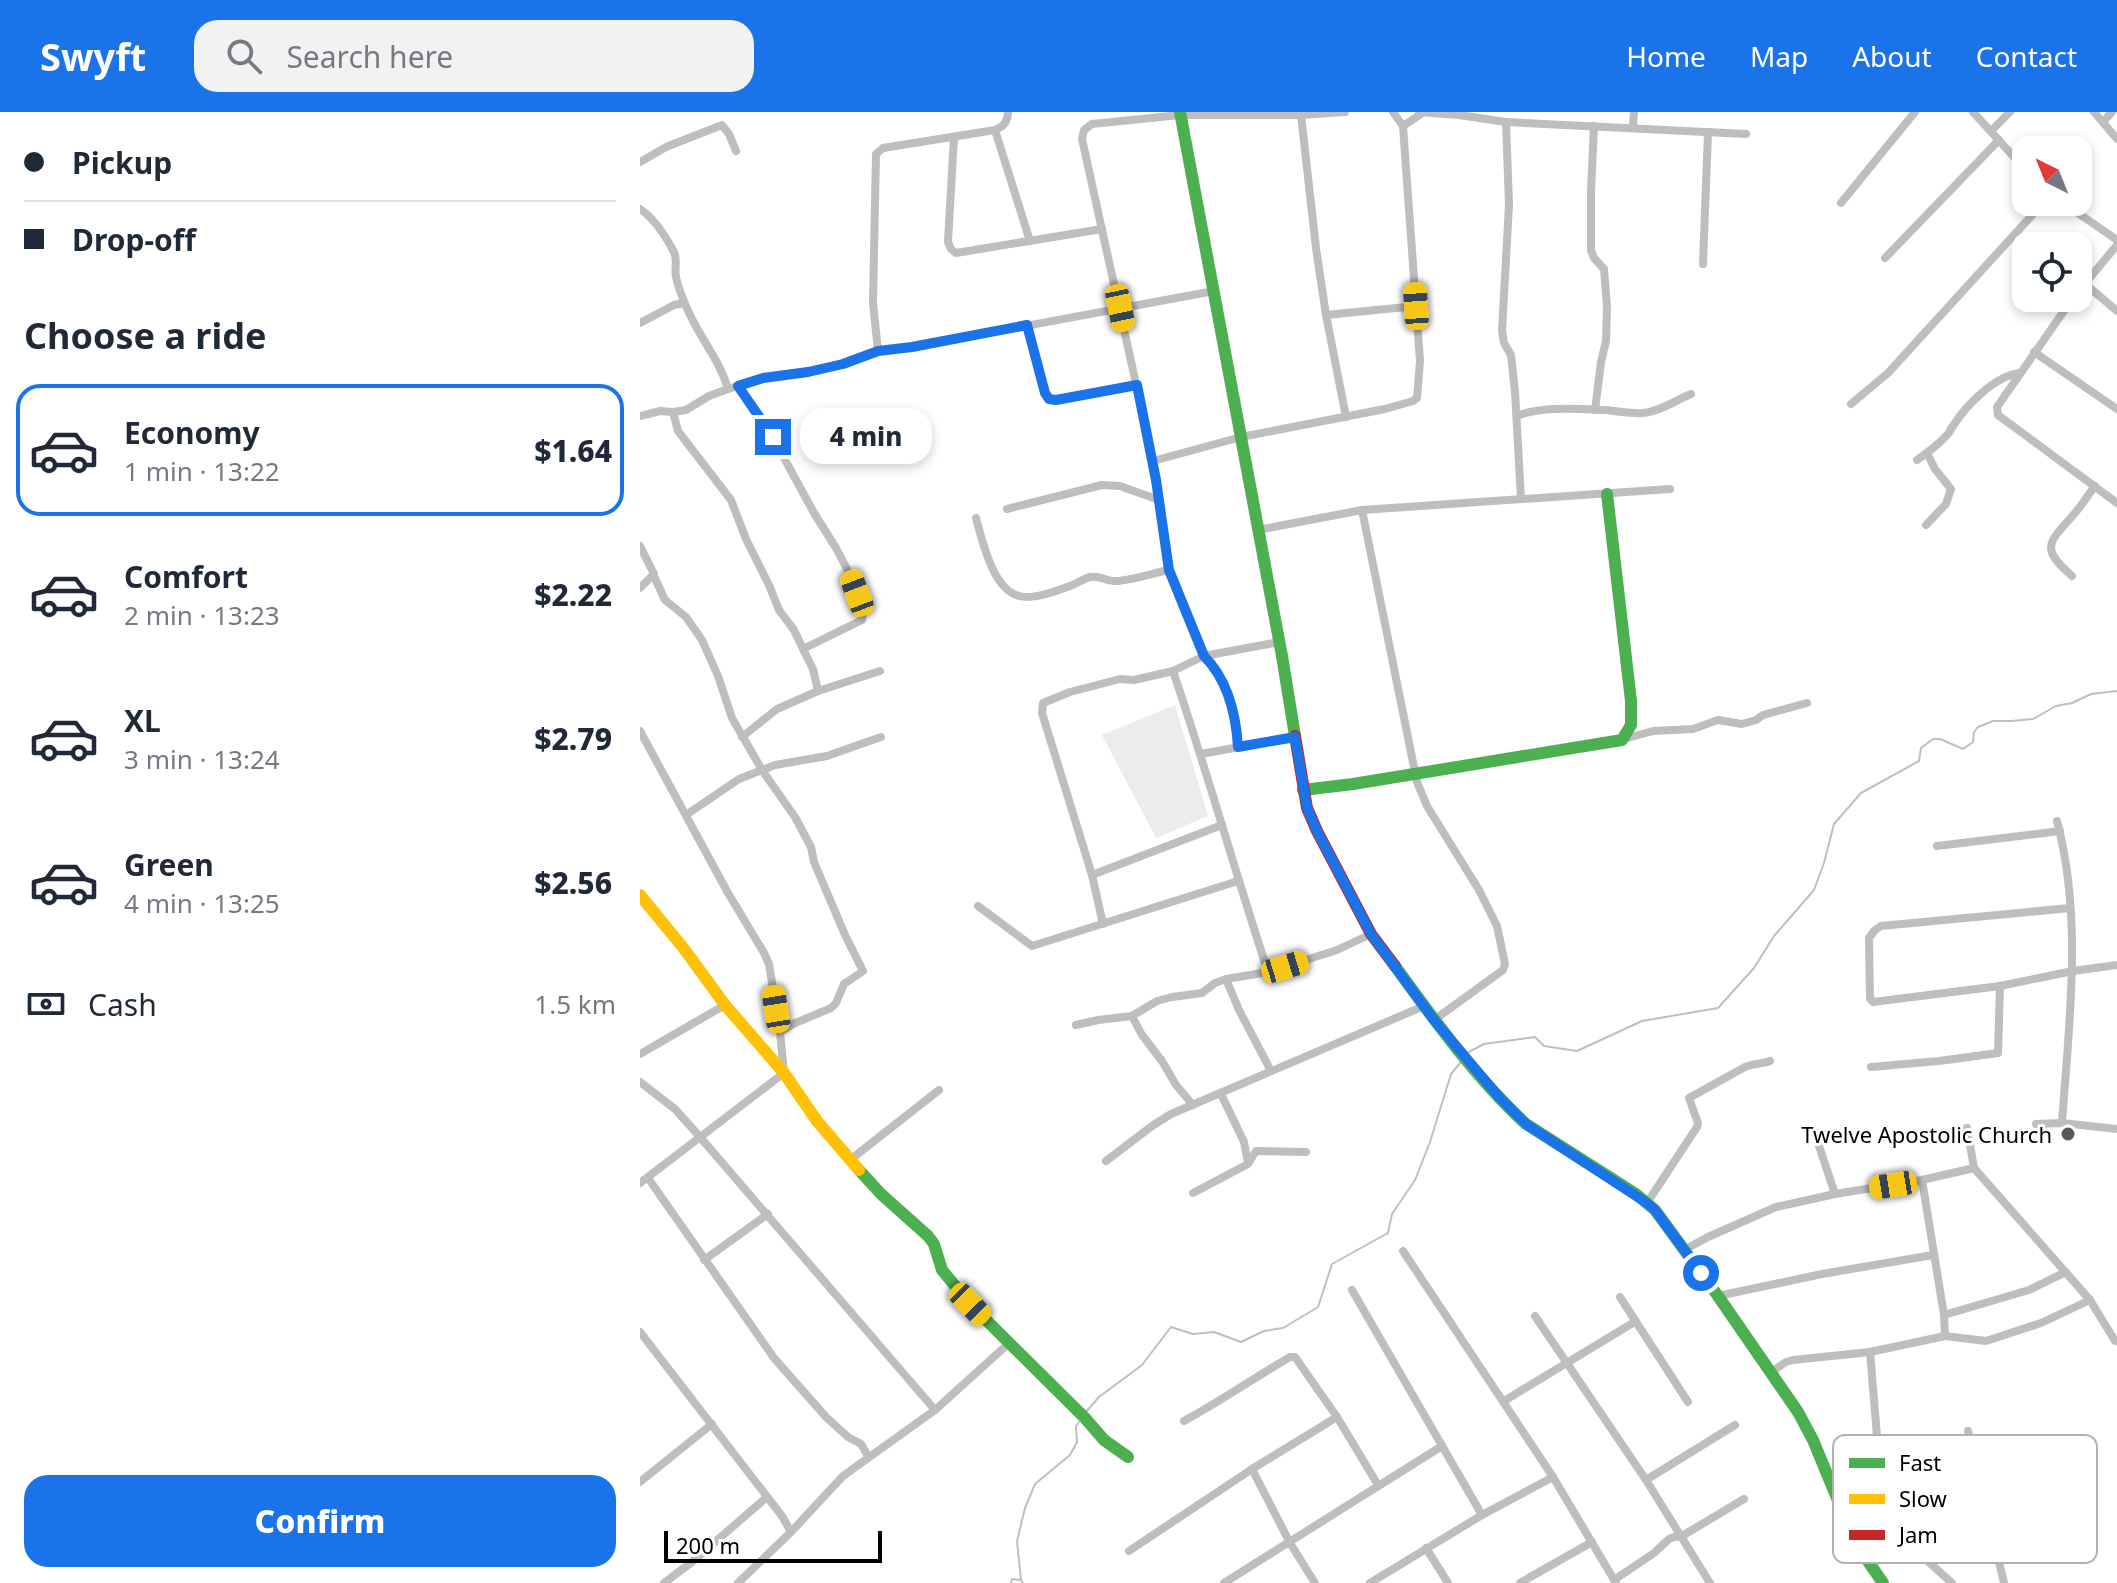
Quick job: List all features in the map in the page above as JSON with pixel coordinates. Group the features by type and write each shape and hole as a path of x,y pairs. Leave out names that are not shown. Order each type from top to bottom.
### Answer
{"street":[{"path":"878,351 873,303 876,154 883,148 995,130 1002,127 1008,112"},
{"path":"1238,747 1227,689 1214,666 1204,656 1169,570 1153,461 1082,139 1084,130 1092,124 1180,113 1301,115 1345,112"},
{"path":"1153,461 1241,437 1385,409 1417,398 1420,361 1403,126 1393,112"},
{"path":"1403,126 1421,112 1459,114 1506,122 1746,134"},
{"path":"1633,127 1634,112"},
{"path":"1841,203 1915,112"},
{"path":"1973,112 2012,154"},
{"path":"1991,131 2010,112"},
{"path":"2094,112 2117,139"},
{"path":"2103,122 2112,112"},
{"path":"1180,113 1279,642 1303,790 1317,831 1371,934 1434,1020 1499,1097 1526,1124 1647,1203 1718,1296 1798,1412 1832,1485"},
{"path":"1301,115 1316,248 1346,417"},
{"path":"1506,122 1509,205 1502,331 1511,355 1521,499"},
{"path":"640,150 643,160 666,147 722,125 736,151"},
{"path":"1594,126 1591,250 1604,269 1607,307 1606,341 1595,410"},
{"path":"995,130 1030,241"},
{"path":"1703,264 1708,132"},
{"path":"954,137 948,242 956,253 1102,229"},
{"path":"1885,258 1999,140"},
{"path":"640,209 656,222 674,252 676,277 684,303 700,336 720,366 728,389"},
{"path":"1851,404 1888,373 2031,216"},
{"path":"2081,216 2117,243 2092,273"},
{"path":"2092,290 2117,311"},
{"path":"640,416 686,410 709,396 763,378 843,364 878,351 1214,291"},
{"path":"640,323 684,303"},
{"path":"1326,315 1416,306"},
{"path":"2063,312 1997,407 1998,415 2117,503"},
{"path":"1027,325 1049,399 1137,385"},
{"path":"2034,352 2117,409"},
{"path":"1917,460 1949,433 1953,425 1997,380 2020,373"},
{"path":"738,386 765,423 836,548 863,614 862,620 852,626 803,649"},
{"path":"1517,416 1540,409 1641,414 1691,394"},
{"path":"673,412 678,431 731,500 779,610 794,630 813,669 818,691"},
{"path":"1926,525 1946,504 1951,493 1950,486 1935,469 1927,453"},
{"path":"1007,509 1102,485 1120,486 1159,500"},
{"path":"2072,576 2055,562 2051,553 2052,542 2095,486"},
{"path":"1258,530 1362,510 1670,489"},
{"path":"1607,494 1636,729"},
{"path":"1362,510 1416,774 1427,806 1479,890 1497,926 1505,964 1503,970 1434,1020"},
{"path":"976,518 983,547 997,576 1006,590 1018,596 1044,594 1090,577 1114,581 1169,570"},
{"path":"640,546 653,568 659,592 686,617 702,640 742,737 811,847 814,862 863,971 844,984 831,1008 780,1032"},
{"path":"640,588 654,576"},
{"path":"1103,924 1092,875 1042,713 1043,703 1070,692 1120,679 1134,680 1173,671 1204,656 1279,642"},
{"path":"742,737 777,709 818,691 880,671"},
{"path":"1173,671 1268,972"},
{"path":"1303,790 1622,740 1636,729 1693,729 1718,720 1742,724 1807,703"},
{"path":"640,731 769,964 784,1073"},
{"path":"686,815 739,779 775,765 827,756 881,737"},
{"path":"1201,754 1295,737"},
{"path":"1092,875 1222,825"},
{"path":"1937,846 2058,826 2070,908 2073,971 2062,1123"},
{"path":"978,906 1032,946 1238,881"},
{"path":"640,895 725,1005 784,1073 817,1121 881,1194 928,1236 934,1244 942,1270 970,1304 1085,1418 1107,1444 1128,1457"},
{"path":"2070,908 1881,926 1869,938 1870,999 1873,1002 2000,986 2117,965"},
{"path":"1076,1025 1132,1016 1157,1001 1202,993 1226,979 1268,972 1337,950 1371,934"},
{"path":"1226,979 1271,1071"},
{"path":"1871,1067 1998,1053 2000,986"},
{"path":"640,1054 725,1005"},
{"path":"1106,1161 1161,1120 1424,1006"},
{"path":"1132,1016 1176,1085 1193,1105"},
{"path":"1647,1203 1697,1127 1689,1098 1745,1067 1770,1061"},
{"path":"784,1073 644,1180 774,1358 826,1417 861,1444 868,1456"},
{"path":"640,1082 675,1109 935,1410"},
{"path":"850,1160 939,1090"},
{"path":"1221,1094 1244,1142 1248,1164"},
{"path":"2036,1124 2062,1123 2117,1129"},
{"path":"1967,1128 1974,1168 2090,1300 2117,1341"},
{"path":"1814,1131 1835,1194"},
{"path":"1193,1193 1248,1164 1256,1151 1306,1152"},
{"path":"1684,1250 1776,1207 1974,1168"},
{"path":"1922,1180 1945,1336"},
{"path":"704,1260 768,1214"},
{"path":"1403,1251 1553,1477 1615,1581 1669,1539 1682,1536 1744,1499"},
{"path":"1718,1296 1933,1255"},
{"path":"1944,1315 2029,1290 2066,1272"},
{"path":"1352,1290 1482,1515"},
{"path":"1620,1297 1688,1402"},
{"path":"1771,1372 1786,1362 1801,1358 1870,1352 1945,1336 1986,1341 2041,1323 2090,1300"},
{"path":"1535,1316 1646,1480 1710,1583"},
{"path":"1504,1401 1636,1321"},
{"path":"640,1332 782,1516 791,1532"},
{"path":"738,1583 843,1476 935,1410 1008,1344"},
{"path":"1870,1352 1877,1435"},
{"path":"1184,1421 1292,1357 1337,1417 1378,1485"},
{"path":"1129,1551 1337,1417"},
{"path":"640,1482 712,1424"},
{"path":"1646,1480 1735,1425"},
{"path":"1968,1431 1969,1435"},
{"path":"1224,1583 1442,1446"},
{"path":"1252,1469 1290,1543 1315,1583"},
{"path":"1370,1583 1482,1515 1553,1477"},
{"path":"664,1583 767,1497"},
{"path":"1520,1583 1592,1542"},
{"path":"1426,1548 1448,1583"},
{"path":"1869,1563 1883,1583"},
{"path":"1930,1563 1952,1583"},
{"path":"1999,1563 2004,1583"}],"shaded area":[{"path":"1175,705 1208,816 1156,838 1102,735"}],"waterway":[{"path":"1469,1052 1484,1044 1535,1037 1544,1046 1577,1051 1642,1021 1718,1008 1754,968 1774,936 1814,890 1834,824 1861,793 1919,761 1921,748 1933,739 1963,749 1973,742 1978,727 1993,721 2033,719 2056,706 2091,694 2117,691"},
{"path":"1085,1413 1099,1397 1142,1365 1171,1327 1193,1334 1214,1332 1241,1342 1264,1331 1283,1328 1318,1307 1332,1264 1388,1233 1392,1214 1415,1180 1451,1074 1461,1062"},
{"path":"1021,1580 1017,1541 1025,1508 1035,1484 1070,1455 1077,1442 1076,1426 1079,1422"},
{"path":"1011,1583 1012,1579 1023,1583"}],"traffic: fast":[{"path":"1180,112 1295,736"},
{"path":"1303,790 1622,740 1631,725 1631,701 1607,494"},
{"path":"1395,966 1473,1068 1526,1124 1636,1194 1655,1210 1798,1412 1833,1488"},
{"path":"859,1170 928,1236 934,1244 942,1270 970,1304 1104,1440 1128,1457"},
{"path":"1869,1563 1883,1583"}],"traffic: slow":[{"path":"640,895 859,1170"}],"traffic: jam":[{"path":"1295,736 1307,808 1371,934 1395,966"}],"place":[{"name":"Twelve Apostolic Church","path":"2068,1134"}],"route":[{"path":"773,437 738,386 763,378 843,364 878,351 1027,325 1049,399 1137,385 1156,480 1169,570 1204,656 1214,666 1227,689 1238,747 1295,737 1307,808 1329,856 1371,934 1434,1020 1526,1124 1636,1194 1655,1210 1701,1273"}]}
